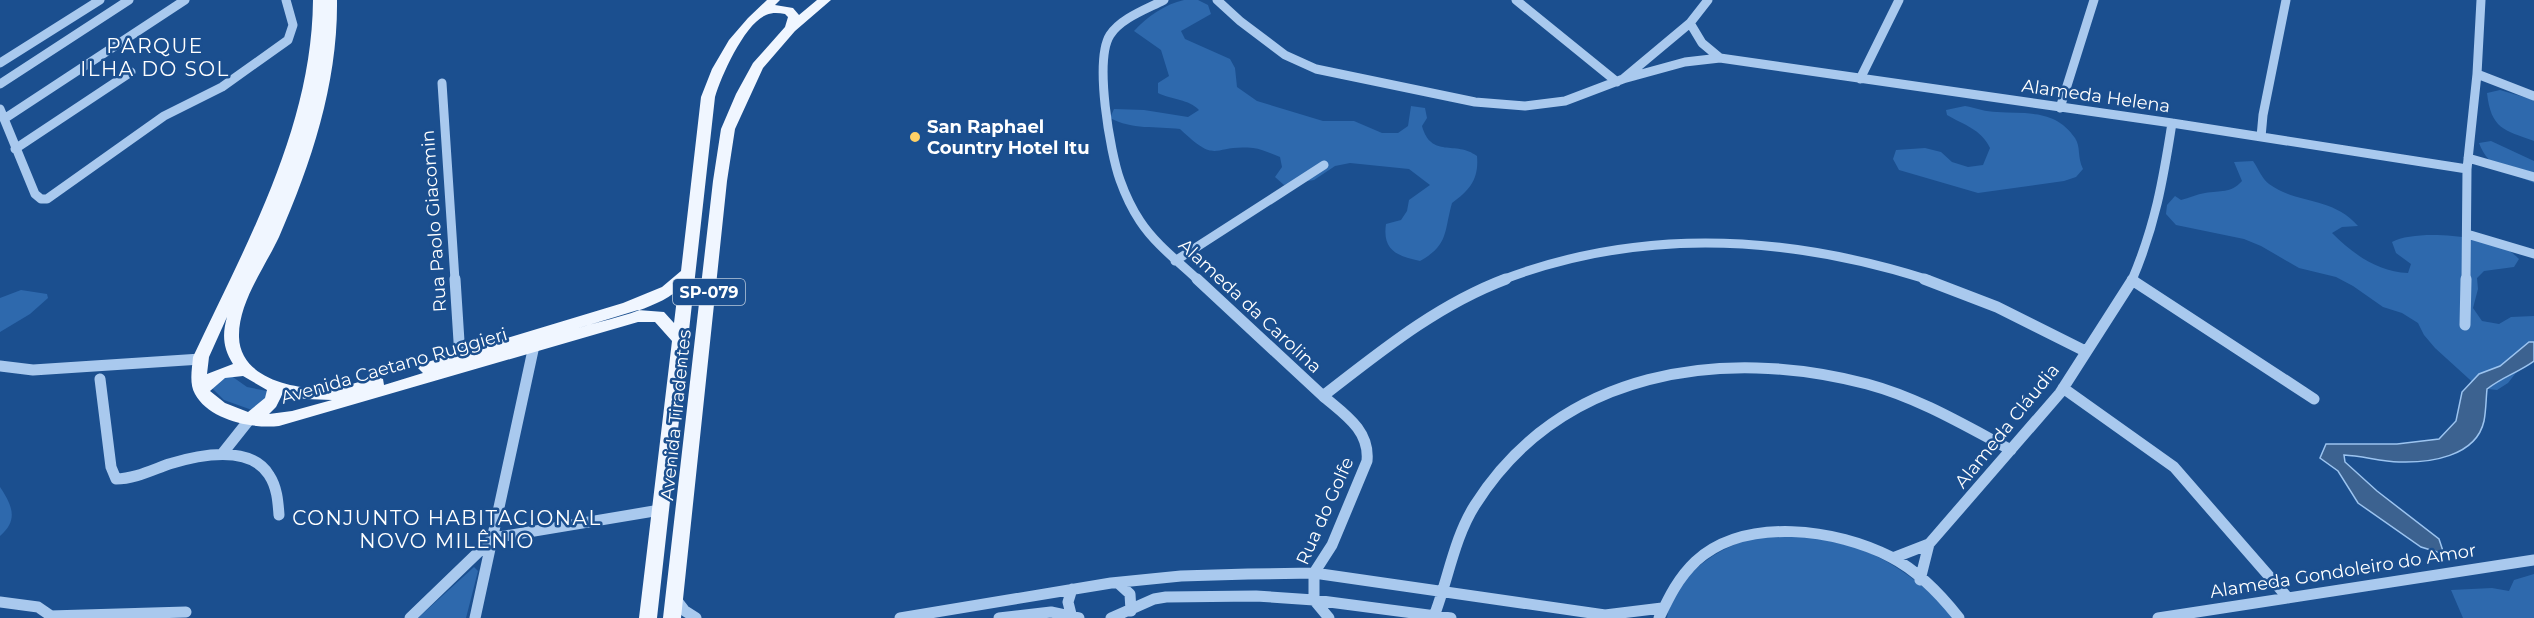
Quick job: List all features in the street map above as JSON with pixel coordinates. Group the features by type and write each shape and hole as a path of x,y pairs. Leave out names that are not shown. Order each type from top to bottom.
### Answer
{"main road":[{"path":"201,390 199,374 201,359 279,189 296,138 319,39 319,0"},
{"path":"245,370 234,354 230,338 232,327 237,310 298,174 321,90 330,37 331,0"},
{"name":"Avenida Tiradentes","path":"648,618 708,97 719,67 736,39 774,0"},
{"name":"Avenida Tiradentes","path":"672,618 720,181 728,129 758,66 791,28 825,0"},
{"path":"759,13 776,9 789,11 794,17 791,28"},
{"name":"Avenida Caetano Ruggieri","path":"201,390 216,405 249,420 267,421 292,418 535,340 628,307 667,291 689,272"},
{"path":"667,291 660,301 659,316 680,340"},
{"name":"Avenida Caetano Ruggieri","path":"245,370 275,387 320,394 336,393 388,380 460,357 638,316 659,316"},
{"path":"201,390 208,381 223,371 245,370"},
{"path":"249,420 268,406 276,393 275,387"}],"street":[{"path":"0,63 100,0"},
{"path":"0,84 129,0"},
{"path":"185,0 2,114 35,194 41,199 53,196 164,116 222,87 288,40 294,28 294,19 286,0"},
{"name":"Alameda da Carolina","path":"1164,0 1135,16 1108,36 1105,46 1104,85 1119,178 1140,223 1175,261 1323,396 1416,325 1484,287 1560,261 1655,245 1752,244 1798,248 1864,261 1940,283 2016,314 2085,351"},
{"name":"Alameda Helena","path":"1218,0 1240,21 1285,55 1316,69 1475,102 1525,106 1565,101 1620,81 1685,62 1720,58 2172,123 2467,169"},
{"path":"1516,0 1620,81 1690,23 1705,1"},
{"path":"1860,79 1899,0"},
{"path":"2060,108 2094,0"},
{"path":"2261,137 2263,115 2286,0"},
{"path":"2465,325 2467,169 2477,74 2481,0"},
{"path":"1690,23 1702,43 1720,58"},
{"path":"15,149 131,72"},
{"path":"2477,74 2534,96"},
{"name":"Rua Paolo Giacomin","path":"442,83 460,357"},
{"name":"Alameda Cláudia","path":"1929,544 2063,388 2133,280 2149,239 2161,194 2172,123"},
{"path":"2468,158 2534,177"},
{"path":"1175,261 1324,165"},
{"path":"2467,234 2534,254"},
{"path":"2133,280 2314,399"},
{"path":"475,618 535,340"},
{"path":"0,366 33,370 201,359"},
{"path":"1434,616 1468,517 1491,481 1513,456 1543,429 1576,406 1602,393 1656,376 1727,366 1811,373 1869,386 1923,404 2011,450"},
{"path":"100,380 111,467 116,479 132,477 194,456 222,454 254,459 271,476 276,490 279,515"},
{"path":"2063,388 2174,467 2288,598"},
{"name":"Rua do Golfe","path":"1314,600 1314,573 1332,545 1370,449 1360,430 1323,396"},
{"path":"222,454 249,420"},
{"path":"410,618 494,538 660,510"},
{"path":"900,618 1072,589 1181,576 1314,573 1605,615 1660,613 1683,572 1715,546 1757,533 1804,531 1854,542 1893,558 1946,601 1959,618"},
{"path":"1893,558 1929,544"},
{"path":"1920,580 1929,544"},
{"name":"Alameda Gondoleiro do Amor","path":"2158,618 2534,560"},
{"path":"1118,583 1130,592 1128,615"},
{"path":"1072,589 1068,603 1074,617"},
{"path":"1111,618 1128,615 1166,597 1256,596 1314,600 1451,618"},
{"path":"675,598 686,611 696,618"},
{"path":"1314,600 1329,618"},
{"path":"0,602 38,607 52,617 186,612"},
{"path":"999,618 1051,612 1074,617"}],"shaded area":[{"path":"1184,0 1198,0 1208,5 1211,14 1181,31 1185,39 1230,59 1235,68 1237,87 1257,101 1323,121 1354,121 1382,133 1398,133 1408,126 1411,106 1425,108 1427,118 1422,126 1431,142 1438,146 1469,151 1477,156 1475,178 1464,193 1452,203 1444,237 1436,249 1420,261 1405,257 1393,251 1389,246 1385,233 1386,224 1401,220 1407,211 1409,200 1430,185 1409,169 1350,163 1335,166 1314,180 1284,185 1275,177 1282,167 1280,157 1253,148 1209,150 1180,129 1135,126 1110,118 1114,109 1144,110 1188,117 1199,110 1195,106 1158,93 1158,83 1169,76 1161,50 1134,31 1157,12"},
{"path":"2500,90 2534,100 2534,141 2507,130 2496,121 2487,93"},
{"path":"1965,106 1993,112 2030,113 2059,122 2077,141 2083,169 2076,177 2064,181 1978,193 1899,170 1893,159 1896,150 1925,148 1941,152 1952,162 1968,167 1983,165 1990,148 1982,136 1947,115 1946,110"},
{"path":"2491,141 2534,161 2534,183 2494,165 2479,143"},
{"path":"2253,161 2267,182 2280,191 2326,205 2348,216 2358,226 2342,227 2332,233 2357,255 2386,269 2408,273 2411,264 2396,253 2392,242 2403,238 2431,235 2464,237 2504,247 2519,259 2514,267 2484,271 2477,278 2478,289 2473,308 2482,321 2499,324 2511,317 2534,316 2534,357 2508,383 2497,390 2479,388 2435,348 2418,323 2402,313 2383,307 2336,277 2299,268 2244,239 2176,225 2166,214 2167,205 2175,196 2181,200 2225,191 2238,185 2242,181 2234,162"},
{"path":"21,290 47,294 48,298 30,314 0,332 0,298"},
{"path":"2529,342 2534,342 2534,361 2487,389 2484,421 2472,443 2462,450 2437,459 2411,462 2344,455 2345,462 2377,491 2439,539 2444,554 2421,547 2358,503 2338,471 2320,458 2326,444 2397,444 2439,439 2456,421 2462,392 2479,374 2500,366"},
{"path":"230,375 247,387 267,391 269,396 252,410 224,400 212,388 214,382"},
{"path":"0,487 8,500 12,518 0,536"},
{"path":"1805,536 1851,546 1894,566 1921,585 1953,618 1667,618 1678,589 1688,576 1714,555 1744,541 1759,537"},
{"path":"474,567 478,571 466,618 418,618"},
{"path":"2534,574 2534,618 2463,618 2451,590 2492,588 2509,591 2514,580"}],"place":[{"name":"San Raphael Country Hotel Itu","path":"915,137"}],"district":[{"name":"PARQUE ILHA DO SOL","path":"155,58"},
{"name":"CONJUNTO HABITACIONAL NOVO MILÊNIO","path":"447,530"}]}
